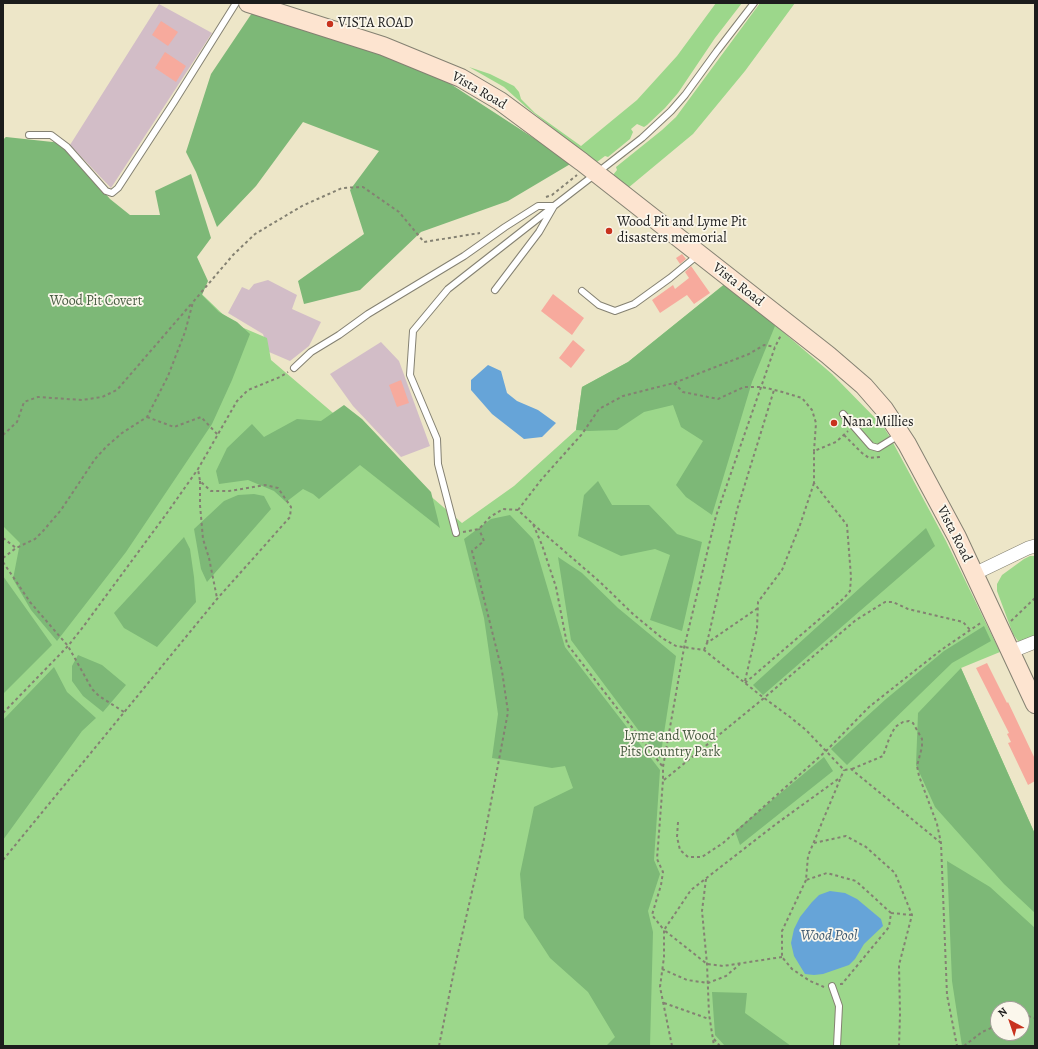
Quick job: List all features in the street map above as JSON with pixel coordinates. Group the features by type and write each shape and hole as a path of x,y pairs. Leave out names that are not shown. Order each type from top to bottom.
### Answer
{"main road":[{"name":"Vista Road","path":"248,3 383,46 461,78 500,101 597,174 828,355 864,386 884,409 901,434 957,537 974,574 999,619 1010,652 1035,704"}],"street":[{"path":"974,574 1035,546"},
{"path":"1010,652 1035,642"}],"lane":[{"path":"29,135 51,135 67,147 106,191 112,193 118,188 236,3"},
{"path":"456,533 438,464 437,438 410,375 413,331 448,289 597,174 642,138 671,111 685,95 717,50 754,3"},
{"path":"294,368 311,352 339,335 368,314 464,256 538,206 554,206"},
{"path":"495,290 539,232 554,206"},
{"path":"582,291 599,305 615,311 634,304 670,278 699,254"},
{"path":"843,414 870,446 878,448 901,434"},
{"path":"832,986 839,1006 837,1046"}],"path":[{"path":"545,198 552,195 580,173 597,174"},
{"path":"3,435 16,422 24,402 38,396 82,400 102,397 117,390 233,255 255,234 302,206 342,188 363,187 399,212 424,242 479,234 485,230"},
{"path":"3,558 16,548 35,539 51,522 95,459 122,433 147,417 168,376 185,332 193,302"},
{"path":"782,957 723,966 707,964 664,930 652,915 661,886 663,872 657,859 663,768 684,648 716,516 775,347 788,324"},
{"path":"518,510 541,480 582,434 599,409 623,396 674,383 749,354 764,345 775,347"},
{"path":"3,713 68,646 198,469 237,401 248,390 280,377 294,368"},
{"path":"674,383 683,392 718,399 744,387 762,387 774,390 802,398 812,410 816,423 814,483 800,526 782,570 758,602 757,629 745,683"},
{"path":"704,650 707,644 737,510 774,390"},
{"path":"147,417 174,427 201,417 218,435"},
{"path":"814,451 836,442 854,426"},
{"path":"198,469 203,539 209,558 217,599"},
{"path":"3,860 217,599 290,517 291,507 278,488 265,485 230,491 211,491 200,481"},
{"path":"745,683 844,598 850,591 851,577 847,526 814,483"},
{"path":"456,533 479,529 490,517 503,509 518,510 662,638 676,646 704,650 806,730 844,770"},
{"path":"533,524 542,545 556,587 567,644 663,768"},
{"path":"439,1046 484,839 508,712 502,671 472,551 484,541 479,529"},
{"path":"3,538 16,548"},
{"path":"3,562 30,602 68,646 92,689 99,696 124,712"},
{"path":"678,822 677,837 680,850 688,857 702,857 723,843 826,751 869,706 941,650 971,631 999,619 1012,620 1035,598"},
{"path":"663,780 764,698 856,620 885,602 893,602 908,609 963,622 971,631"},
{"path":"707,644 758,608"},
{"path":"844,770 852,769 883,756 889,739 896,727 903,722 909,721 913,723 922,738 922,747 917,766 919,776 937,824 941,843 947,995 957,1046"},
{"path":"852,769 941,843"},
{"path":"844,770 808,856 806,880 782,931 782,957 792,969 810,981 826,988 842,984 889,927 891,913"},
{"path":"672,1046 660,987 664,930 691,890 776,824 842,776"},
{"path":"813,843 846,836 866,847 895,873 912,915 899,965 899,1046"},
{"path":"806,880 827,873 856,881 891,913 912,915"},
{"path":"706,879 702,911 710,1019 714,1046"},
{"path":"662,969 687,980 708,984 726,976 741,963"},
{"path":"664,1003 710,1019"},
{"path":"964,1046 982,1032 990,1028"},
{"path":"713,1038 720,1046"}],"shaded area":[{"path":"159,4 212,33 111,188 70,145"},
{"path":"268,280 297,295 292,309 321,322 309,346 290,361 269,352 263,334 228,313 242,287 249,290 254,284"},
{"path":"381,342 399,361 430,446 401,457 353,406 330,374"}],"green space":[{"path":"716,3 742,3 715,38 678,93 665,108 644,127 637,124 631,129 633,132 630,139 608,157 605,156 597,162 595,162 526,107 504,87 469,67 490,74 514,86 519,92 521,99 535,113 581,146 637,100 677,56"},
{"path":"760,3 795,3 745,71 693,134 628,188 613,175 617,170 616,167 676,117"},
{"path":"254,10 406,55 572,163 508,201 421,232 360,290 304,304 298,281 364,234 350,190 379,151 303,122 256,186 217,227 196,172 186,152 211,74"},
{"name":"Lyme and Wood Pits Country Park","path":"6,137 109,205 232,323 267,338 271,360 462,523 514,486 576,430 582,387 628,362 726,283 832,374 883,426 946,541 1000,652 961,668 1035,834 1035,1046 3,1046 3,140"},
{"name":"Wood Pit Covert","path":"6,137 62,143 110,199 130,215 160,215 155,191 191,174 211,238 197,257 208,281 202,295 219,312 237,322 250,334 232,380 212,424 126,552 57,641 31,610 13,579 20,543 3,526 3,140"},
{"path":"726,283 775,326 752,382 712,515 686,497 676,485 703,441 681,427 673,405 644,412 617,430 576,430 582,387 628,362"},
{"path":"344,405 362,419 431,492 440,528 360,465 319,499 303,489 286,502 274,491 248,480 219,484 216,471 227,448 252,424 264,437 297,419 321,421"},
{"path":"598,481 612,505 649,505 677,534 702,542 682,631 650,620 670,555 655,549 621,556 578,536 584,495"},
{"path":"254,494 264,496 271,509 207,582 201,569 194,529 224,501 238,495"},
{"path":"510,515 533,539 565,647 660,770 654,860 660,874 648,911 653,932 650,1046 606,1046 615,1037 588,992 550,958 524,918 520,874 534,807 573,788 565,766 552,768 492,758 498,714 484,618 464,539 491,519"},
{"path":"926,528 935,546 763,695 753,685"},
{"path":"184,537 190,549 196,602 157,647 124,628 114,613"},
{"path":"1030,556 1035,556 1035,637 1024,642 1018,641 1013,634 997,591 997,584 1002,575"},
{"path":"558,557 582,573 618,608 676,656 660,759 571,640"},
{"path":"3,576 52,645 3,694"},
{"path":"984,626 991,641 952,663 847,765 831,749 886,699 944,651"},
{"path":"78,655 102,665 126,685 103,712 83,696 72,681 72,666"},
{"path":"54,667 67,692 96,718 82,731 3,840 3,720"},
{"path":"961,668 1035,834 1035,913 1004,884 935,807 916,765 918,713"},
{"path":"824,757 833,771 740,845 735,831"},
{"path":"947,861 990,887 1035,928 1035,1046 962,1046 952,981"},
{"path":"712,992 747,993 745,1013 791,1046 725,1046 715,1035"}],"water":[{"path":"488,365 501,371 507,393 517,401 538,410 556,423 542,437 524,439 492,414 471,390 471,380"},
{"name":"Wood Pool","path":"830,891 845,893 857,899 881,919 883,926 864,944 855,959 849,965 823,974 805,974 794,956 791,943 794,929 800,917 812,902 819,895"}],"building":[{"path":"161,21 178,32 168,46 152,35"},
{"path":"165,52 186,66 176,82 155,68"},
{"path":"682,254 686,259 680,264 676,258"},
{"path":"691,266 710,293 694,304 687,295 660,313 652,300 673,285 675,289 689,278 685,272"},
{"path":"553,294 584,318 572,335 541,311"},
{"path":"573,340 585,350 571,368 559,358"},
{"path":"401,380 409,403 397,407 389,385"},
{"path":"987,663 1007,703 1008,702 1035,759 1035,781 1028,785 1008,743 1011,742 1007,734 1009,733 976,668"}],"place":[{"name":"VISTA ROAD","path":"330,24"},
{"name":"Wood Pit and Lyme Pit disasters memorial","path":"609,231"},
{"name":"Nana Millies","path":"834,423"}]}
